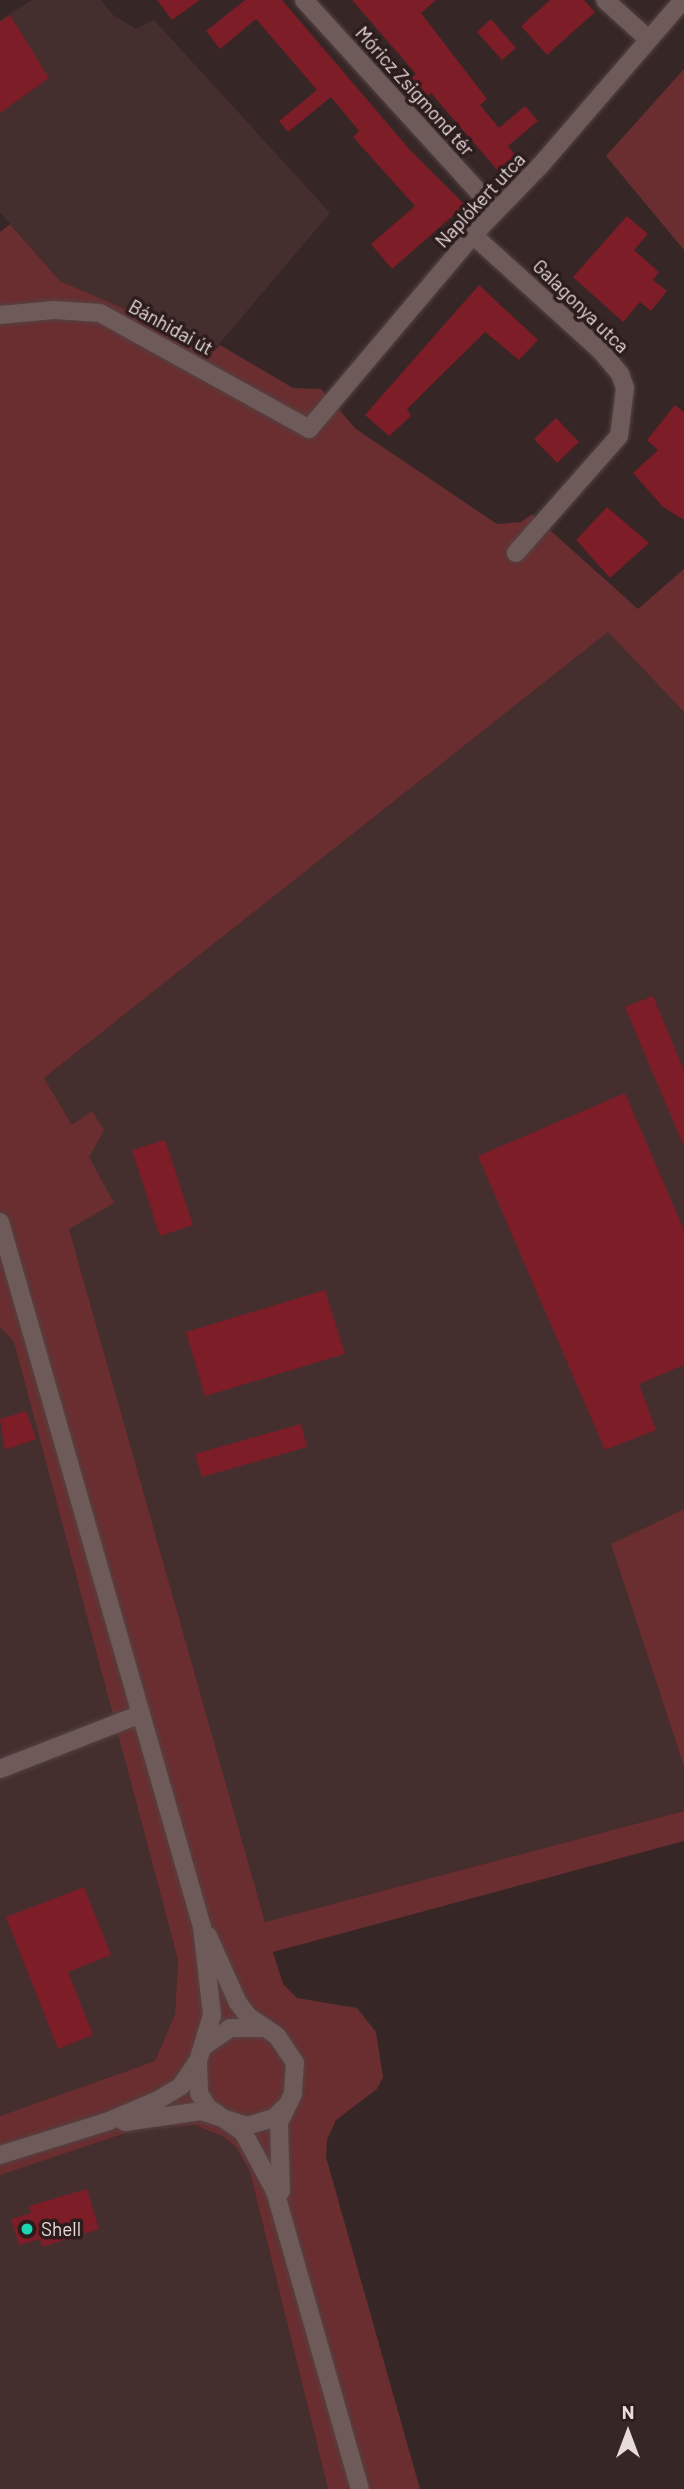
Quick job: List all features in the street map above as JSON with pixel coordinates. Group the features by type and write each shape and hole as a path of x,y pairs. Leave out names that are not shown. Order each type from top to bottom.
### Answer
{"street":[{"name":"Móricz Zsigmond tér","path":"304,0 495,210"},
{"path":"606,0 647,38"},
{"name":"Naplókert utca","path":"309,429 473,235 539,167 647,38 683,0"},
{"name":"Galagonya utca","path":"473,235 600,350 620,374 625,388 619,436 516,553"},
{"name":"Bánhidai út","path":"0,315 54,310 100,313 309,429"},
{"path":"0,1223 202,1927 212,2000 201,2054 199,2093 219,2118 251,2143 284,2214 360,2489"},
{"path":"0,1769 141,1714"},
{"path":"202,1927 213,1942 238,2003 262,2028 277,2036 295,2063 293,2094 285,2108 277,2143 284,2214"},
{"path":"0,2155 109,2121 181,2086 201,2054 230,2028 262,2028"},
{"path":"109,2121 191,2112 247,2126 274,2118 285,2108"}],"shaded area":[{"path":"32,0 101,0 113,15 136,29 154,20 330,213 208,357 144,317 60,281 0,212 0,20"},
{"path":"684,69 684,250 606,156"},
{"path":"10,224 60,281 144,317 208,357 220,345 293,388 321,389 356,429 497,524 521,522 532,514 638,609 684,569 684,712 608,632 44,1078 72,1125 92,1111 104,1130 89,1157 114,1203 69,1229 265,1922 684,1811 684,1841 273,1952 283,1984 297,1998 357,2008 376,2032 383,2077 377,2089 336,2120 327,2140 326,2157 420,2489 328,2489 250,2172 236,2147 222,2136 195,2125 141,2128 0,2175 0,2116 155,2061 175,2014 178,1960 14,1342 0,1327 0,232"},
{"path":"608,632 684,712 684,1509 611,1544 684,1767 684,1811 265,1922 69,1229 72,1125 44,1078"},
{"path":"0,1327 14,1342 178,1960 175,2014 155,2061 0,2116"},
{"path":"684,1509 684,1767 611,1544"},
{"path":"195,2125 222,2136 236,2147 250,2172 328,2489 0,2489 0,2175 141,2128"}],"building":[{"path":"157,0 200,0 172,20"},
{"path":"245,0 282,0 410,150 465,205 392,269 371,244 415,206 353,137 359,131 331,97 288,132 279,121 317,90 256,19 220,49 206,31"},
{"path":"352,0 436,0 421,13 487,99 480,105 499,128 525,106 538,121 508,146 523,164 505,179 431,93 427,97 411,78 416,74"},
{"path":"550,0 584,0 595,12 547,55 521,26"},
{"path":"10,15 49,78 0,113 0,22"},
{"path":"491,19 516,48 502,60 477,32"},
{"path":"627,216 648,234 634,250 659,272 653,280 667,291 651,311 640,302 623,322 573,277"},
{"path":"479,285 538,340 519,360 485,332 407,409 411,416 389,436 365,415"},
{"path":"675,405 684,412 684,520 663,507 633,473 658,450 647,440"},
{"path":"556,418 579,442 557,463 534,439"},
{"path":"607,507 649,543 610,578 576,540"},
{"path":"653,996 684,1070 684,1147 625,1007"},
{"path":"625,1093 684,1230 684,1365 639,1384 656,1430 605,1450 478,1156"},
{"path":"165,1140 193,1225 160,1236 132,1150"},
{"path":"325,1290 345,1354 205,1396 186,1332"},
{"path":"26,1411 36,1439 5,1450 0,1419"},
{"path":"301,1424 307,1447 202,1477 195,1454"},
{"path":"84,1887 111,1955 68,1972 93,2035 58,2049 6,1917"},
{"path":"87,2189 99,2229 42,2247 40,2239 19,2245 11,2219 31,2213 29,2206"}],"place":[{"name":"Shell","path":"27,2229"}]}
